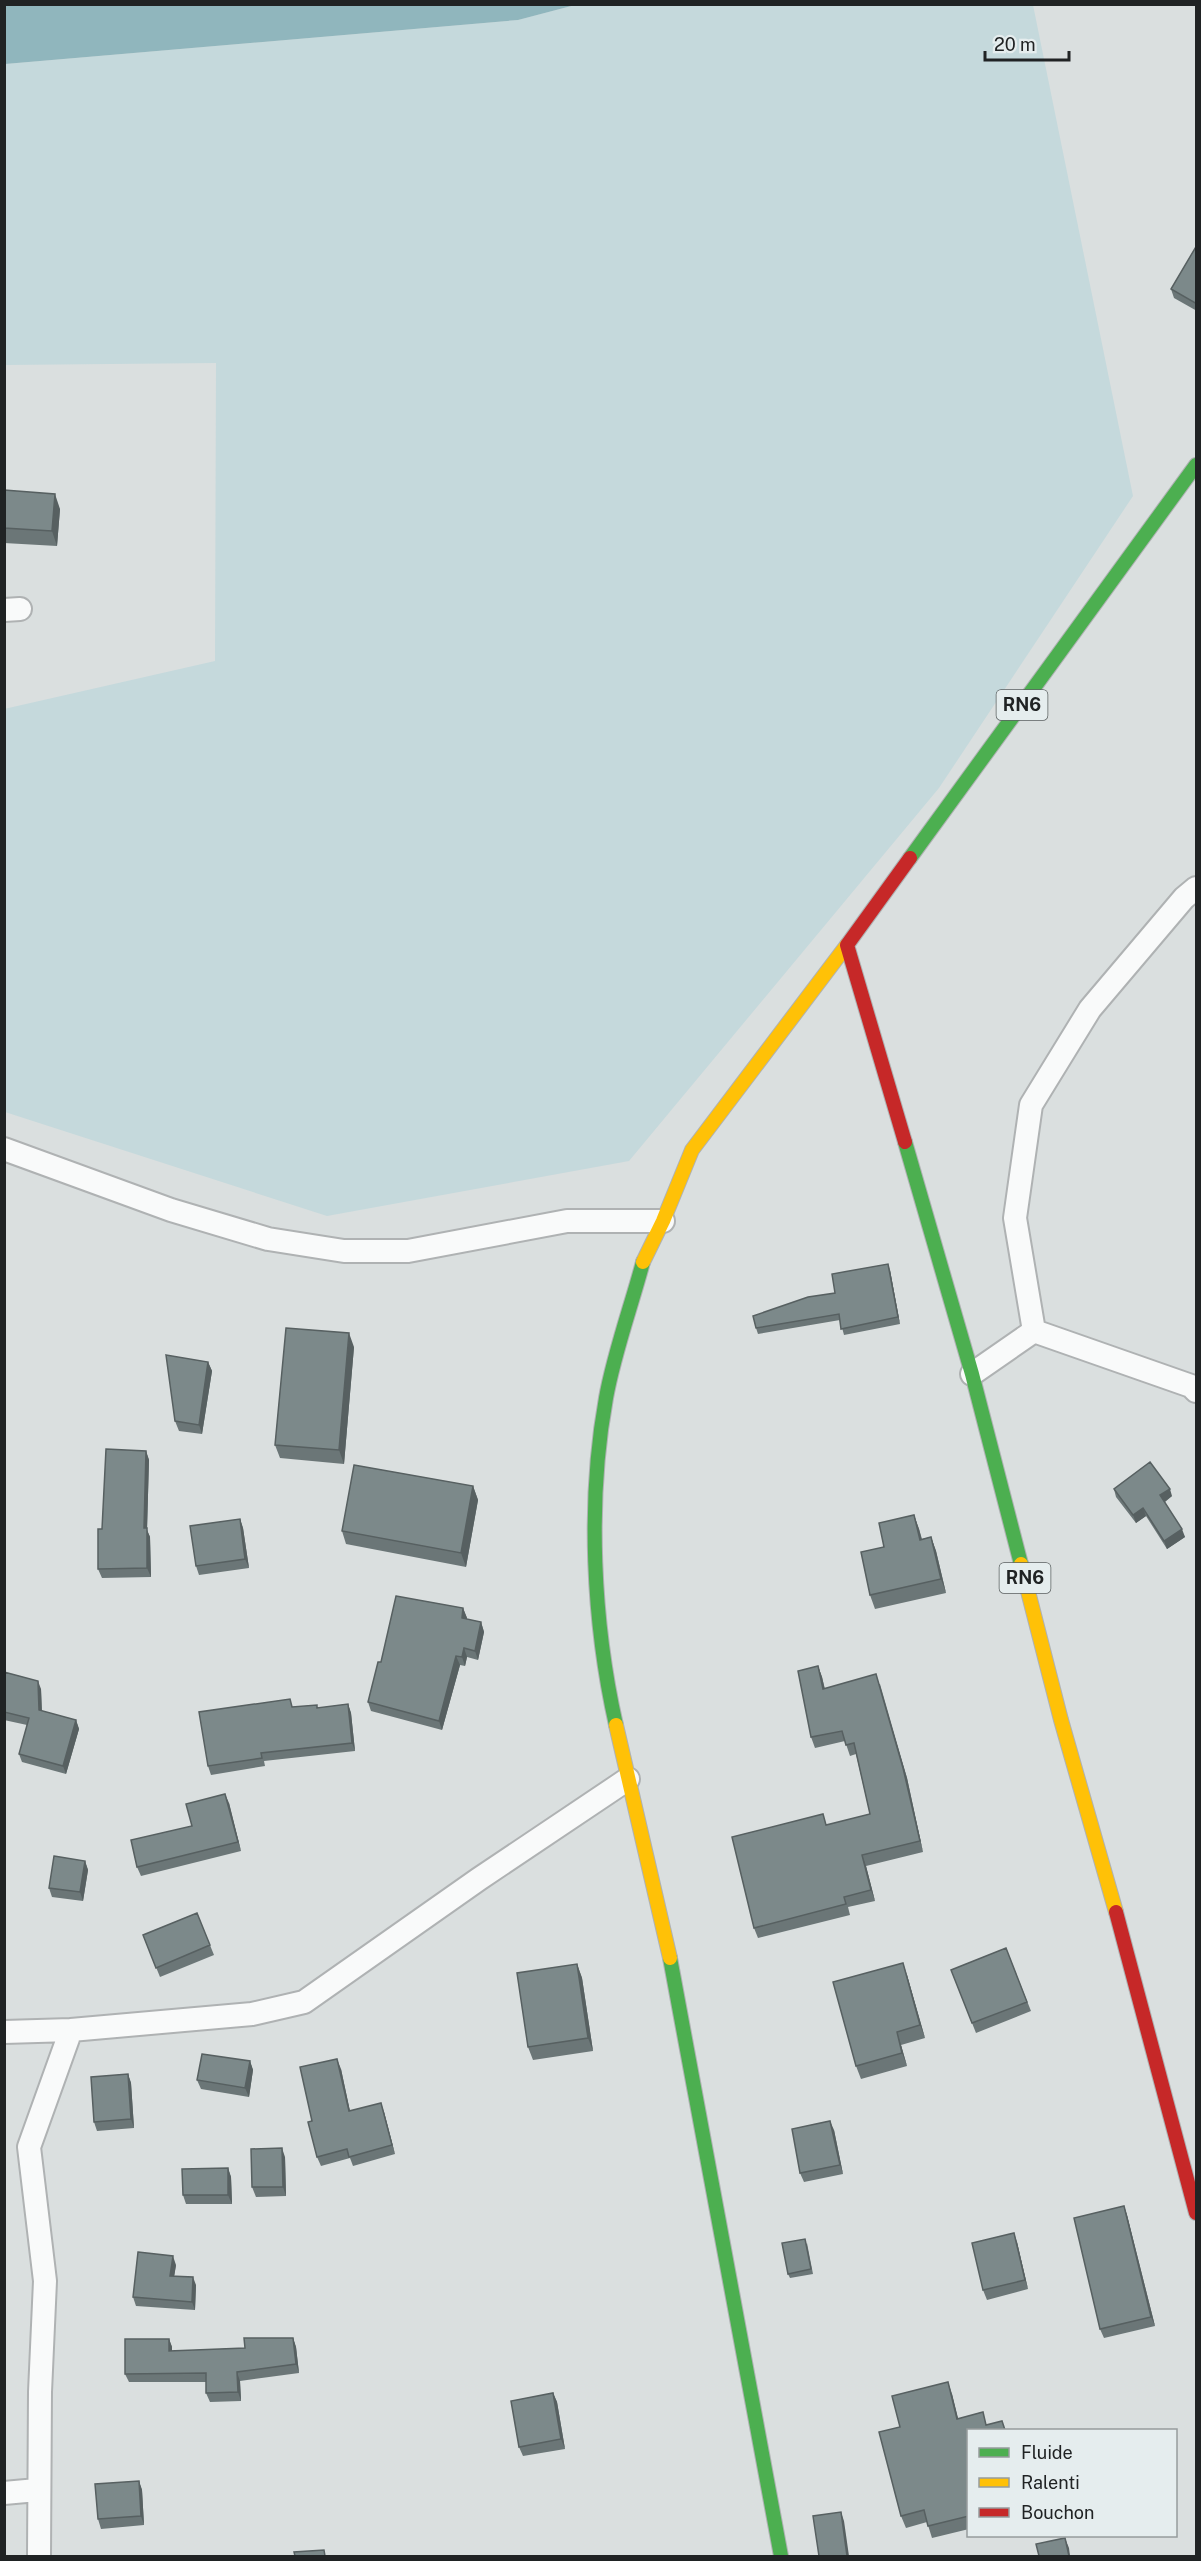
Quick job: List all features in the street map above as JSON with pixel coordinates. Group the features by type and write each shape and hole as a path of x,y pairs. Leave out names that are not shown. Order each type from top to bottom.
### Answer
{"main road":[{"name":"RN6","path":"1197,465 847,945 972,1374 1061,1720 1135,1981 1197,2213"},
{"path":"781,2556 676,1984 610,1697 597,1593 596,1488 606,1398 643,1261 663,1221 692,1150 847,945"}],"street":[{"path":"1035,1330 1015,1218 1030,1105 1090,1009 1184,898 1197,888"},
{"path":"4,1149 171,1210 267,1239 344,1251 408,1251 567,1221 663,1221"},
{"path":"972,1374 1035,1330"},
{"path":"1035,1330 1191,1386 1197,1391"},
{"path":"4,2032 71,2030 252,2014 304,2002 478,1880 628,1779"},
{"path":"39,2556 38,2490 45,2281 29,2147 71,2030"},
{"path":"4,2493 38,2490"}],"shaded area":[{"path":"575,5 1033,5 1133,496 939,788 629,1161 327,1216 5,1112 4,709 215,661 216,363 5,365 5,64 518,20"}],"water":[{"path":"5,4 575,5 518,20 5,64"}],"building":[{"path":"1197,245 1197,304 1171,289"},
{"path":"4,490 55,494 52,531 4,528"},
{"path":"888,1264 898,1317 841,1329 839,1314 756,1328 753,1316 808,1297 835,1293 832,1274"},
{"path":"286,1328 349,1333 339,1450 275,1445"},
{"path":"166,1355 208,1362 199,1425 175,1421"},
{"path":"106,1449 146,1451 144,1528 147,1528 147,1568 98,1569 98,1529 102,1529"},
{"path":"1150,1462 1170,1489 1160,1495 1182,1529 1164,1541 1143,1508 1133,1515 1114,1489"},
{"path":"354,1465 473,1486 461,1553 342,1531"},
{"path":"914,1515 920,1540 931,1537 941,1579 870,1595 861,1552 884,1547 879,1523"},
{"path":"240,1519 245,1559 196,1566 190,1526"},
{"path":"396,1596 463,1608 462,1618 481,1622 475,1651 464,1648 462,1657 456,1656 439,1721 368,1702 378,1662 381,1662"},
{"path":"818,1666 823,1689 876,1674 903,1768 920,1841 862,1855 871,1890 844,1897 846,1904 754,1928 732,1837 823,1814 826,1825 870,1814 854,1743 846,1745 842,1731 811,1737 798,1671"},
{"path":"4,1672 38,1681 39,1710 76,1720 63,1766 19,1754 29,1718 4,1712"},
{"path":"290,1699 292,1707 317,1705 317,1708 348,1704 352,1743 261,1753 262,1758 208,1766 199,1712"},
{"path":"225,1794 238,1842 137,1867 131,1840 192,1826 186,1804"},
{"path":"54,1856 85,1861 80,1892 49,1888"},
{"path":"197,1913 210,1945 156,1968 143,1935"},
{"path":"1006,1948 1027,2002 972,2023 951,1970"},
{"path":"903,1963 920,2025 897,2032 902,2053 856,2066 833,1982"},
{"path":"577,1964 588,2038 528,2047 517,1973"},
{"path":"202,2054 250,2061 245,2088 197,2080"},
{"path":"337,2059 349,2111 381,2103 392,2145 349,2157 347,2149 317,2157 308,2122 312,2121 300,2067"},
{"path":"128,2074 131,2119 94,2122 91,2077"},
{"path":"830,2121 840,2165 800,2173 792,2129"},
{"path":"282,2148 283,2187 252,2187 251,2149"},
{"path":"228,2168 228,2195 183,2195 182,2169"},
{"path":"1124,2206 1151,2317 1100,2329 1074,2218"},
{"path":"1014,2233 1025,2280 983,2290 972,2243"},
{"path":"805,2239 811,2269 788,2274 782,2243"},
{"path":"138,2252 173,2256 170,2276 193,2277 192,2302 133,2297"},
{"path":"244,2338 293,2338 296,2364 237,2372 238,2392 206,2393 206,2373 125,2374 125,2339 169,2339 169,2351 245,2348"},
{"path":"948,2382 957,2419 983,2412 986,2425 1002,2421 1005,2429 967,2429 967,2516 928,2526 924,2510 901,2516 879,2432 900,2427 892,2396"},
{"path":"553,2393 561,2439 519,2447 511,2401"},
{"path":"139,2481 141,2516 98,2519 95,2484"},
{"path":"841,2512 847,2556 819,2556 813,2516"},
{"path":"1065,2538 1069,2556 1039,2556 1036,2544"},
{"path":"324,2550 325,2556 295,2556 294,2552"}],"traffic: fast":[{"path":"910,858 1196,465"},
{"path":"905,1142 972,1374 1021,1564"},
{"path":"616,1725 602,1646 598,1604 595,1562 596,1479 609,1381 643,1262"},
{"path":"670,1958 781,2556"}],"traffic: slow":[{"path":"643,1262 663,1221 692,1150 847,945"},
{"path":"1021,1564 1061,1720 1116,1912"},
{"path":"616,1725 670,1958"}],"traffic: jam":[{"path":"905,1142 847,945 910,858"},
{"path":"1116,1912 1196,2213"}]}
